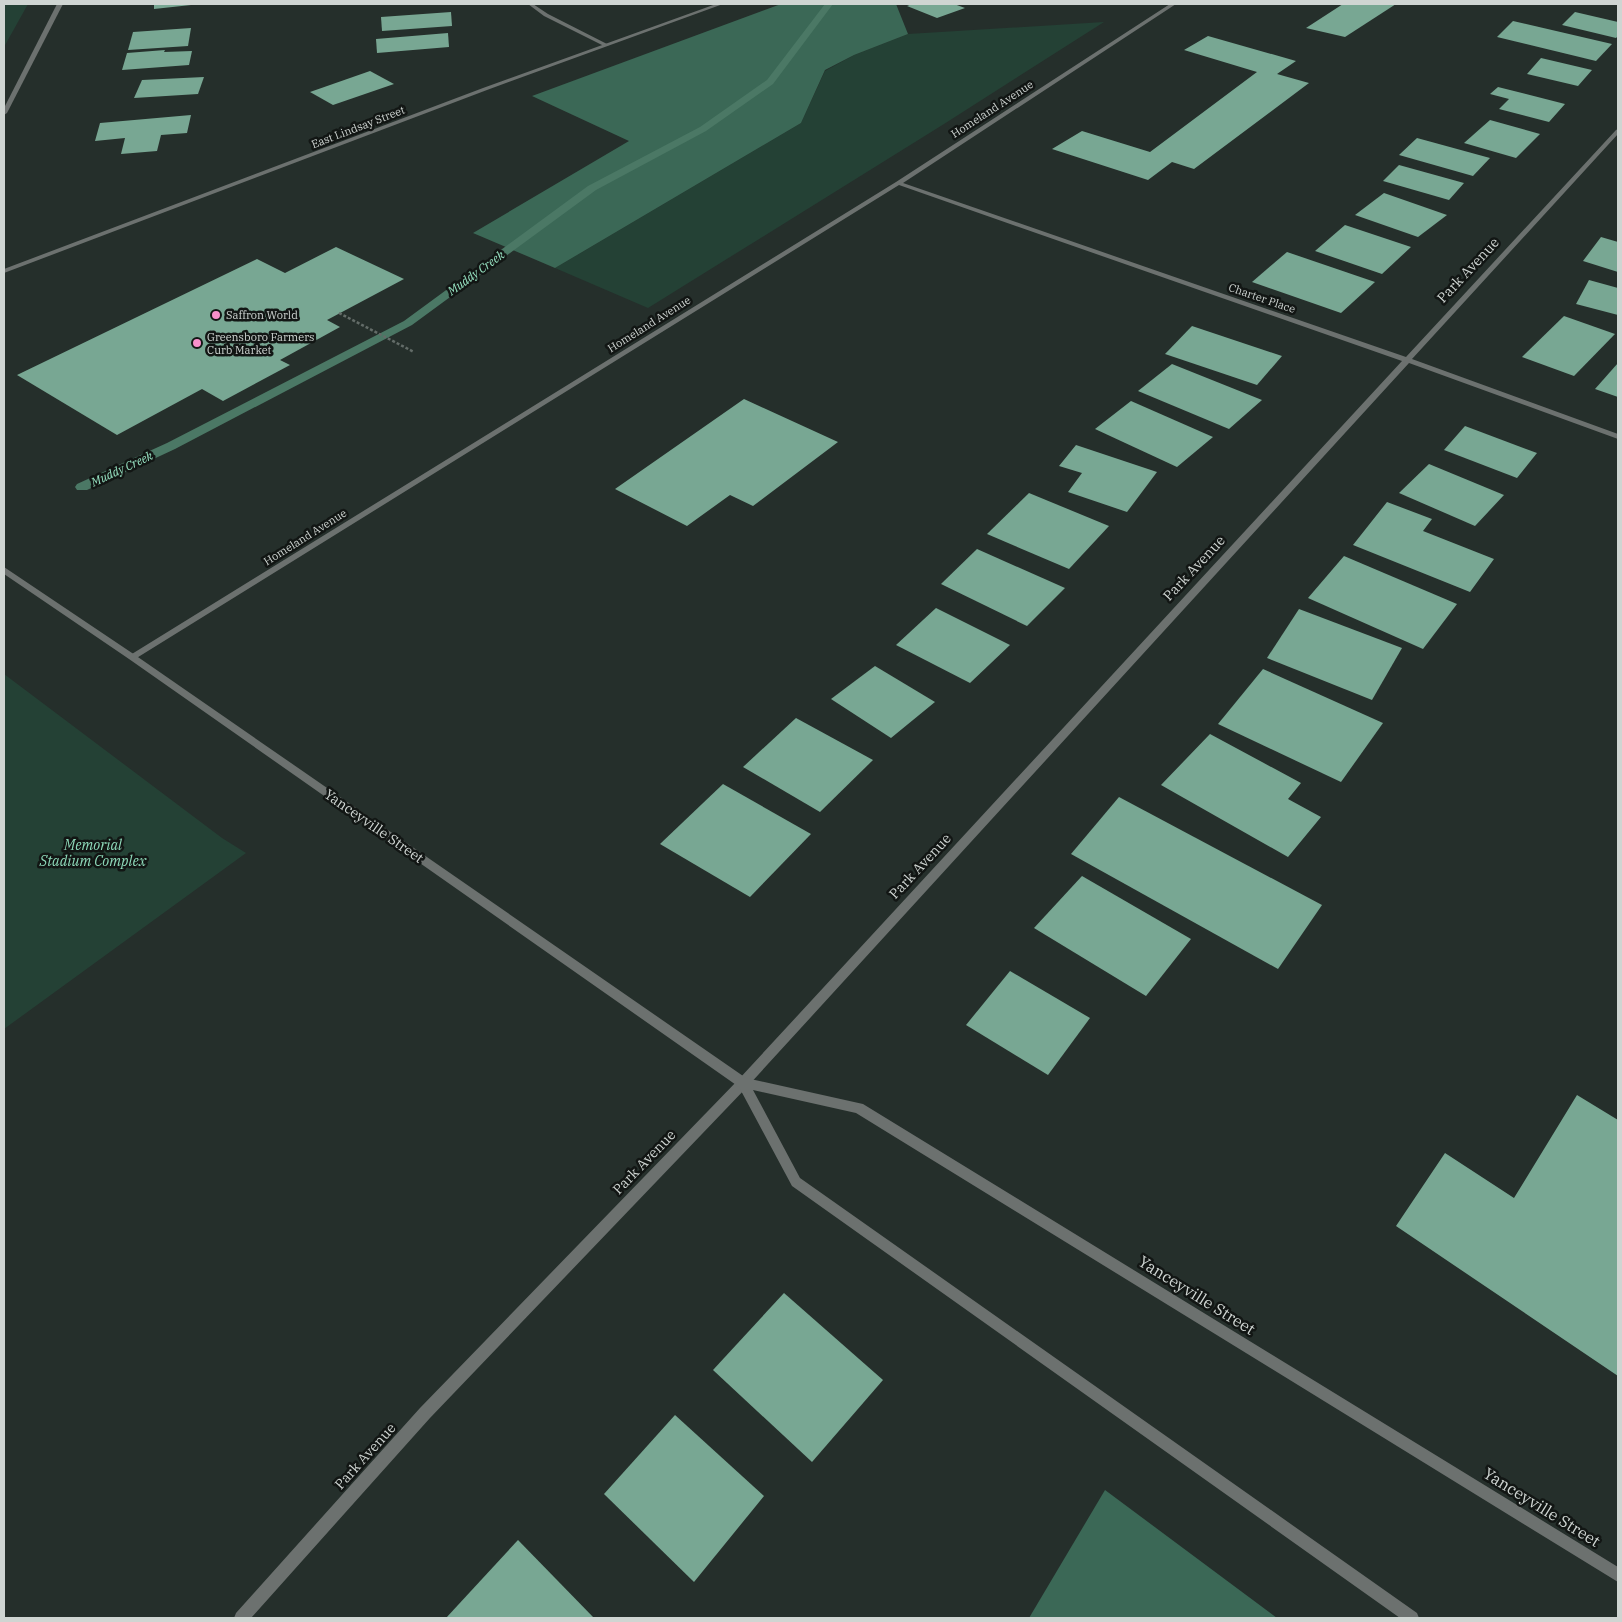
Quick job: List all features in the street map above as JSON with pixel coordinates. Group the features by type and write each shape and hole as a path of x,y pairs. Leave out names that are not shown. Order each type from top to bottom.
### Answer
{"street":[{"path":"4,113 60,4"},
{"path":"530,4 546,15 606,45"},
{"name":"East Lindsay Street","path":"4,271 720,4"},
{"name":"Homeland Avenue","path":"132,657 898,183 1174,4"},
{"name":"Park Avenue","path":"241,1618 425,1413 743,1083 1618,131"},
{"name":"Charter Place","path":"898,183 1407,360 1618,437"},
{"name":"Yanceyville Street","path":"4,570 132,657 743,1083 859,1108 1618,1575"},
{"name":"Yanceyville Street","path":"743,1083 796,1182 1412,1618"}],"path":[{"path":"339,313 414,352"}],"green space":[{"path":"4,4 28,4 4,47"},
{"path":"781,4 896,4 908,34 854,55 825,70 801,123 555,268 473,233 629,141 532,96"},
{"path":"1104,22 648,308 555,268 801,123 825,71 854,55 908,34"},
{"name":"Memorial Stadium Complex","path":"4,674 222,838 246,853 4,1029"},
{"path":"1105,1490 1277,1618 1029,1618"}],"building":[{"path":"154,4 191,4 191,5 154,9"},
{"path":"912,4 954,4 965,8 937,18 907,6"},
{"path":"1343,4 1396,4 1345,37 1306,28"},
{"path":"451,12 452,26 382,31 381,17"},
{"path":"1575,12 1618,22 1618,36 1616,38 1562,25"},
{"path":"1513,21 1612,44 1596,61 1497,37"},
{"path":"191,28 188,46 128,50 133,32"},
{"path":"448,33 449,47 377,53 376,39"},
{"path":"1208,36 1296,61 1277,74 1309,83 1194,169 1172,162 1148,180 1052,149 1082,131 1150,152 1257,72 1184,50"},
{"path":"165,50 164,52 192,51 189,65 122,70 127,53"},
{"path":"1541,58 1592,70 1578,86 1527,74"},
{"path":"370,71 394,84 333,105 310,92"},
{"path":"204,77 198,94 134,98 142,80"},
{"path":"1498,87 1565,104 1549,122 1499,109 1509,99 1490,94"},
{"path":"191,115 187,133 161,135 157,151 121,154 125,138 95,141 100,123"},
{"path":"1490,120 1540,134 1516,158 1464,143"},
{"path":"1417,138 1490,158 1473,176 1399,155"},
{"path":"1399,165 1464,183 1449,200 1383,181"},
{"path":"1384,193 1447,215 1418,237 1355,215"},
{"path":"1345,225 1411,247 1382,274 1315,251"},
{"path":"1601,237 1618,242 1618,272 1583,261"},
{"name":"Greensboro Farmers Curb Market","path":"336,247 404,279 327,320 340,327 280,360 290,365 223,401 202,389 117,435 17,375 257,259 285,273"},
{"path":"1287,252 1375,282 1341,313 1252,282"},
{"path":"1589,280 1618,288 1618,315 1576,304"},
{"path":"1564,316 1615,334 1574,376 1522,357"},
{"path":"1192,326 1282,356 1257,385 1165,354"},
{"path":"1618,363 1618,397 1595,389"},
{"path":"1172,364 1262,400 1229,429 1138,391"},
{"path":"744,399 838,442 753,506 730,495 687,526 615,489"},
{"path":"1131,401 1213,437 1177,467 1095,429"},
{"path":"1465,426 1537,453 1517,478 1444,450"},
{"path":"1076,445 1157,472 1127,512 1068,492 1082,473 1059,466"},
{"path":"1429,464 1504,495 1475,526 1399,493"},
{"path":"1029,493 1109,526 1069,569 987,534"},
{"path":"1387,502 1432,519 1423,531 1494,559 1470,592 1353,545"},
{"path":"977,549 1065,588 1027,626 941,584"},
{"path":"1344,556 1457,604 1423,649 1308,598"},
{"path":"936,608 1010,645 970,683 896,645"},
{"path":"1299,609 1402,648 1372,700 1267,658"},
{"path":"875,666 935,702 891,738 831,699"},
{"path":"1263,669 1383,723 1341,782 1218,724"},
{"path":"796,718 873,760 820,812 743,767"},
{"path":"1210,734 1301,783 1288,799 1321,817 1288,857 1161,785"},
{"path":"723,784 811,834 750,897 660,844"},
{"path":"1119,797 1322,905 1278,969 1071,854"},
{"path":"1082,876 1191,939 1146,996 1034,928"},
{"path":"1010,971 1090,1018 1048,1075 966,1025"},
{"path":"1577,1095 1618,1120 1618,1376 1396,1226 1445,1153 1514,1198"},
{"path":"784,1293 883,1380 812,1462 713,1370"},
{"path":"675,1415 764,1496 694,1582 604,1494"},
{"path":"518,1540 594,1618 446,1618"}],"waterway":[{"name":"Muddy Creek","path":"82,487 171,446 408,323 592,188 703,129 770,82 829,4"}],"place":[{"name":"Saffron World","path":"216,315"},
{"name":"Greensboro Farmers Curb Market","path":"197,343"}]}
